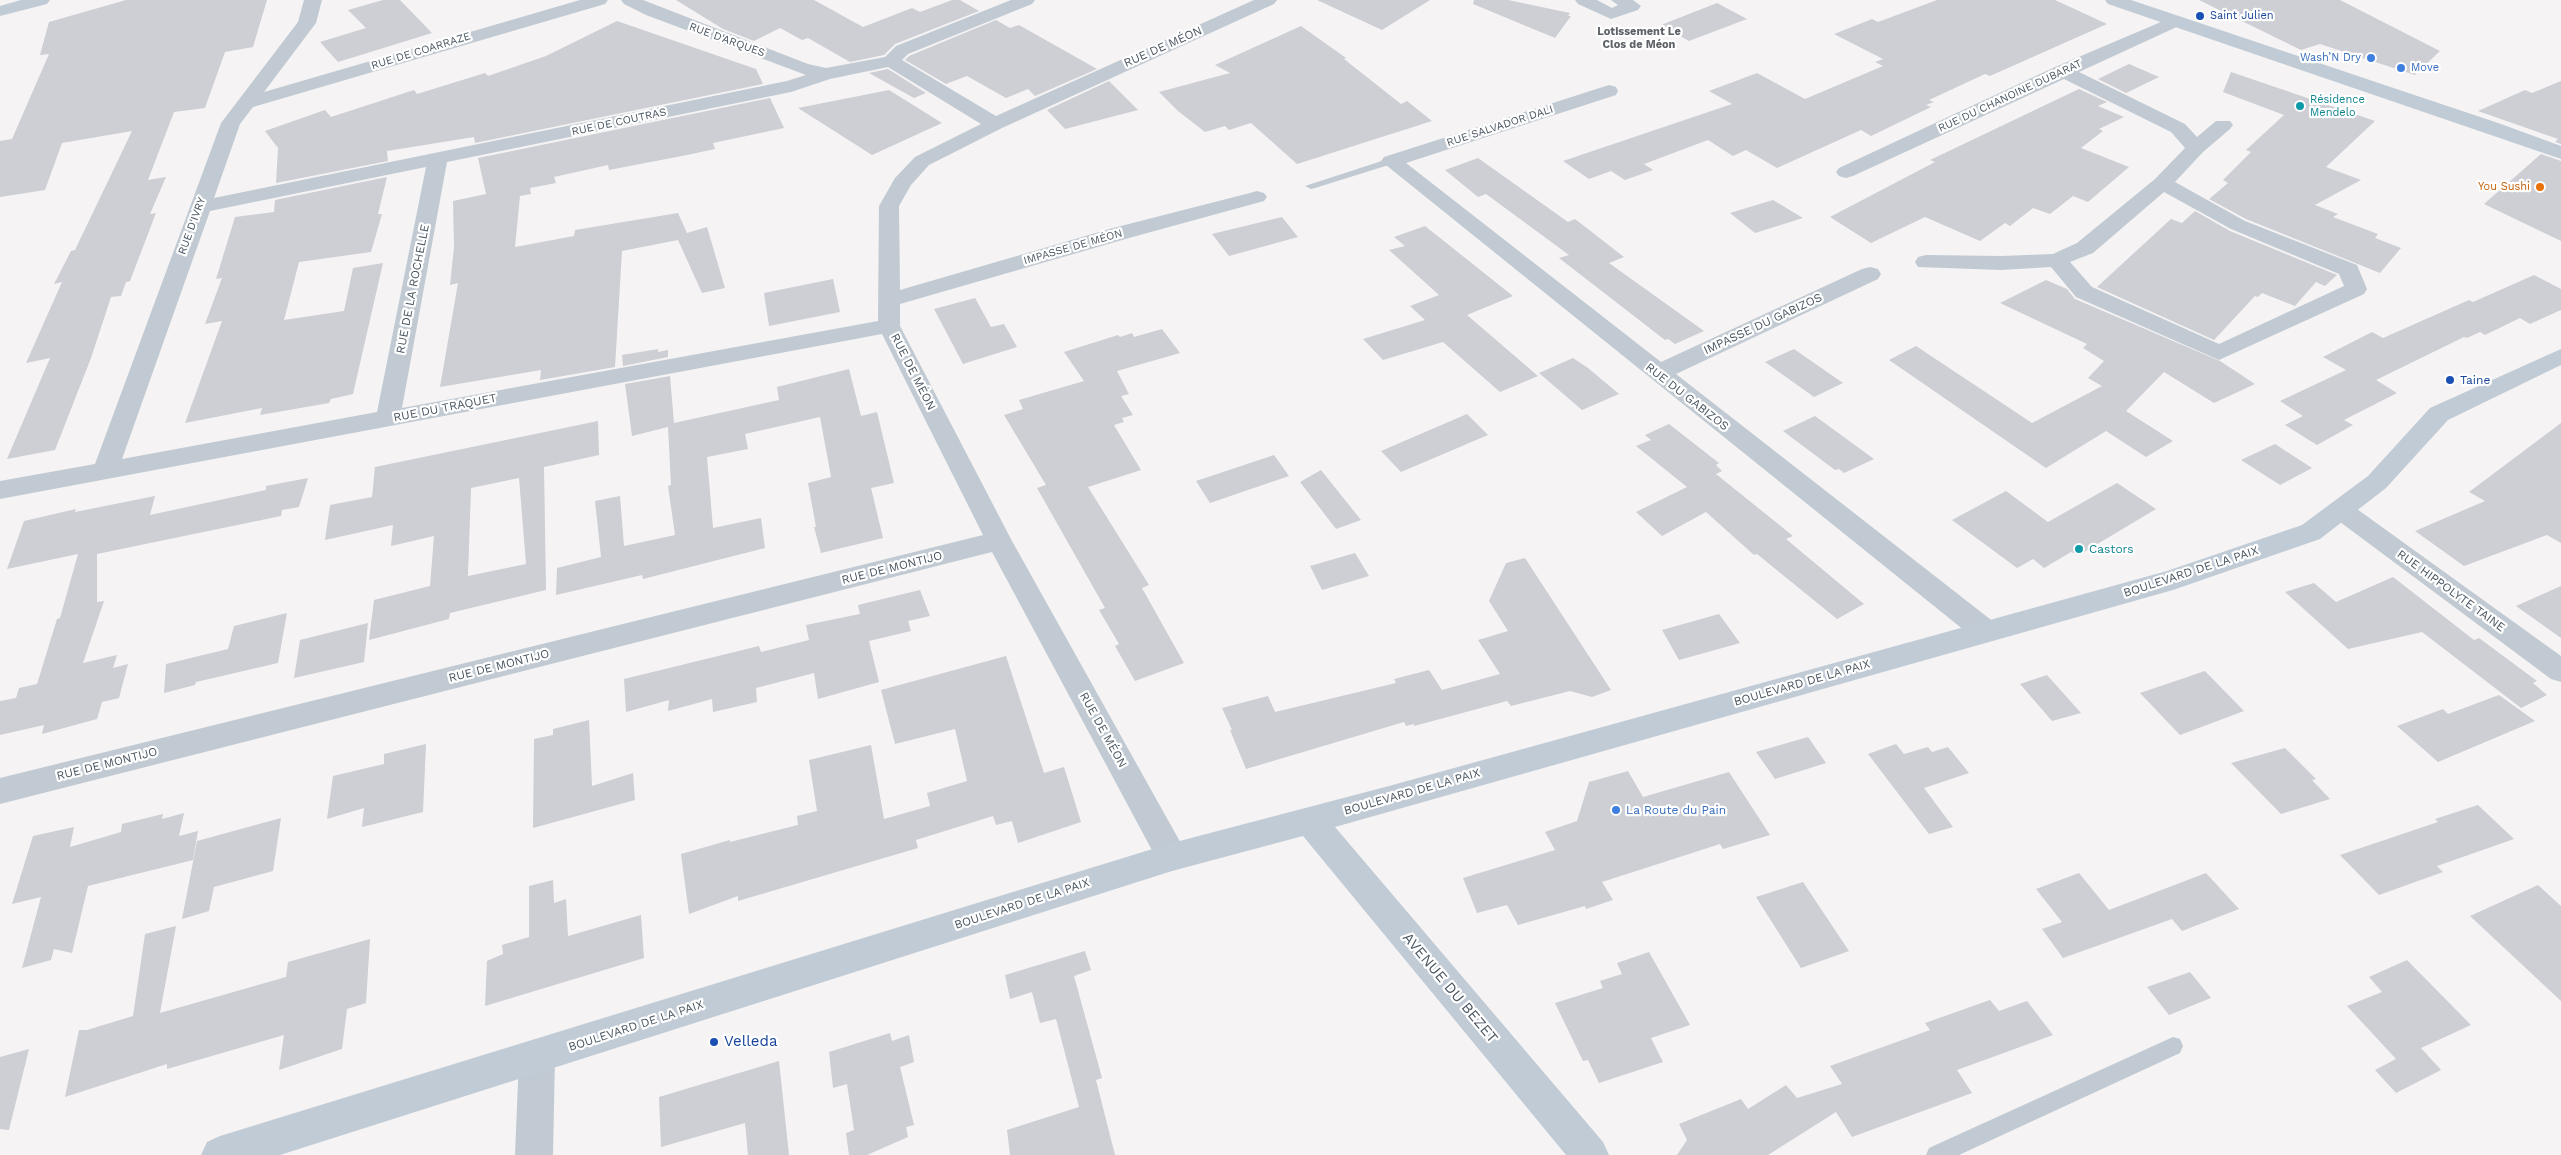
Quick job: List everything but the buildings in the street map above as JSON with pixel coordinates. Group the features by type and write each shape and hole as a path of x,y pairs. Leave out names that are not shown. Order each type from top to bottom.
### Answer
{"main road":[{"path":"0,11 42,0"},
{"path":"2114,0 2494,128 2561,153"},
{"name":"BOULEVARD DE LA PAIX","path":"220,1155 1172,857 1310,821 2173,580 2311,532 2377,482 2439,414 2561,356"},
{"name":"AVENUE DU BEZET","path":"1310,821 1590,1155"}],"street":[{"name":"RUE D'IVRY","path":"105,471 231,123 307,23 313,0"},
{"name":"RUE DE COARRAZE","path":"244,104 599,0"},
{"name":"RUE D'ARQUES","path":"630,0 652,12 802,68 826,74"},
{"name":"RUE DE COUTRAS","path":"199,208 791,86 826,74 891,61 902,50 1026,0"},
{"name":"RUE DE MÉON","path":"1172,857 999,541 889,326 889,206 902,182 922,161 995,124 1268,0"},
{"path":"1584,0 1611,14 1632,6 1620,0"},
{"name":"RUE DU CHANOINE DUBARAT","path":"1846,172 2062,71 2175,21"},
{"path":"891,61 995,124"},
{"path":"2062,71 2178,128 2196,148"},
{"name":"RUE SALVADOR DALI","path":"1391,161 1609,91"},
{"path":"1926,262 2001,263 2057,260 2085,248 2162,183 2196,148 2223,125"},
{"name":"RUE DE LA ROCHELLE","path":"388,419 438,159"},
{"name":"RUE DU GABIZOS","path":"1391,161 1985,631"},
{"path":"2057,260 2084,292 2219,353 2356,288 2349,270 2238,225 2162,183"},
{"name":"IMPASSE DE MÉON","path":"890,300 1122,233 1257,197"},
{"name":"IMPASSE DU GABIZOS","path":"1657,373 1870,274"},
{"name":"RUE DU TRAQUET","path":"0,490 889,326"},
{"name":"RUE HIPPOLYTE TAINE","path":"2342,510 2561,671"},
{"name":"RUE DE MONTIJO","path":"0,791 999,541"},
{"path":"534,1155 537,1057"}],"lane":[{"path":"1311,186 1391,161"},
{"path":"1936,1155 2173,1046"}],"place":[{"name":"Saint Julien","path":"2200,16"},
{"name":"Wash’N Dry","path":"2371,58"},
{"name":"Move","path":"2401,68"},
{"name":"Résidence Mendelo","path":"2300,106"},
{"name":"You Sushi","path":"2540,187"},
{"name":"Taine","path":"2450,380"},
{"name":"Castors","path":"2079,549"},
{"name":"La Route du Pain","path":"1616,810"},
{"name":"Velleda","path":"714,1042"}],"district":[{"name":"Lotissement Le Clos de Méon","path":"1639,38"}]}
